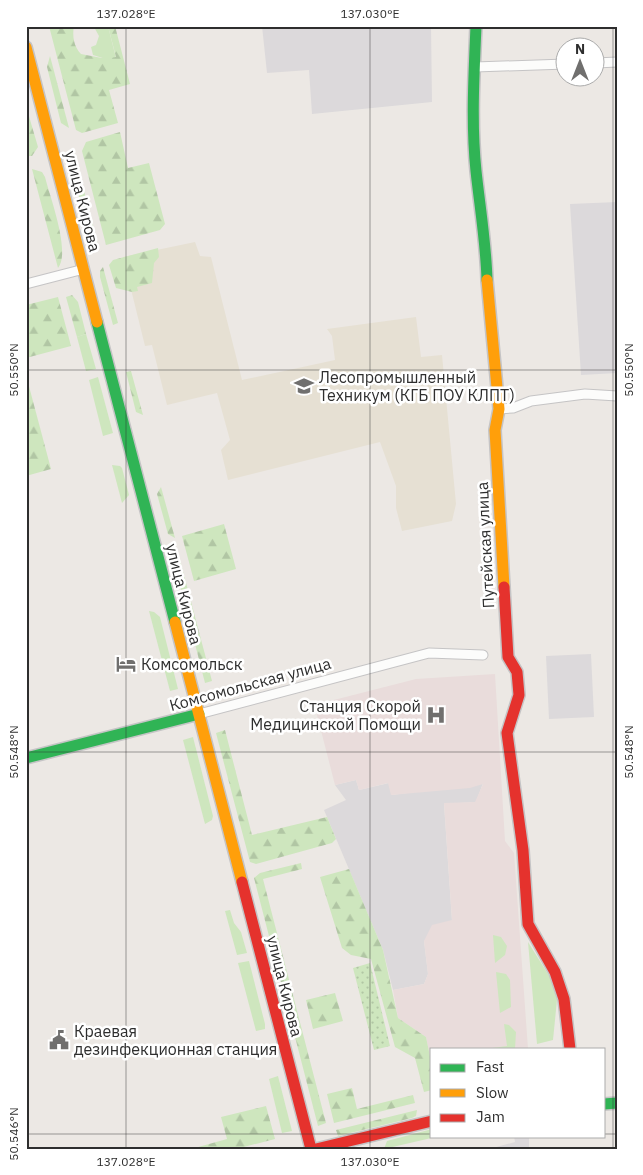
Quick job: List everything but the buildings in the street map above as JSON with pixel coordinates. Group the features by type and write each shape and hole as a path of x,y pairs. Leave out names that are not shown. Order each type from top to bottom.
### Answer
{"street":[{"name":"Путейская улица","path":"476,26 473,98 476,170 486,241 487,280 499,409 495,430 508,657 517,672 519,695 507,733 518,826 523,850 528,924 555,972 564,999 570,1048"},
{"name":"улица Кирова","path":"26,47 311,1149"},
{"path":"475,67 556,64"},
{"path":"26,284 84,269"},
{"path":"499,409 513,408 530,401 585,394 617,396"},
{"name":"Комсомольская улица","path":"26,758 429,653 483,655"},
{"path":"316,1149 430,1122"}],"shaded area":[{"path":"262,26 431,26 432,102 312,114 309,70 267,73"},
{"path":"617,202 617,373 581,375 570,204"},
{"name":"Лесопромышленный Техникум (КГБ ПОУ КЛПТ)","path":"195,242 200,256 211,257 242,380 335,360 332,336 327,329 416,317 421,357 442,355 456,504 452,521 402,531 396,508 396,486 380,442 228,480 221,450 230,440 217,393 167,405 152,345 145,346 123,257"},
{"path":"591,654 594,717 549,719 546,656"},
{"path":"495,674 505,841 514,853 528,1048 430,1048 430,1056 426,1037 398,1018 393,990 424,984 428,974 424,941 432,925 452,920 444,803 475,802 483,784 470,788 391,795 388,783 359,790 356,780 335,785 317,715 322,703 416,679"},
{"path":"356,780 359,790 389,783 392,795 483,783 476,802 444,804 452,921 424,941 428,974 424,984 393,990 383,950 324,810 346,800 335,785"},
{"path":"514,1138 529,1138 529,1149 489,1149 515,1142"}],"green space":[{"path":"49,26 74,26 74,41 81,54 107,58 116,57 108,26 115,26 130,84 109,90 118,123 82,133 76,130"},
{"path":"85,26 108,26 116,58 106,59 93,55 91,47 96,45 99,36 94,27"},
{"path":"50,56 69,128 61,123 47,67"},
{"path":"26,106 38,147 32,156 29,156 26,147"},
{"path":"120,132 128,168 149,163 165,224 160,230 106,245 82,151 86,142"},
{"path":"74,152 98,245 94,245 89,239 70,157"},
{"path":"32,169 42,172 45,177 55,210 62,250 58,268"},
{"path":"158,248 159,257 154,263 152,283 137,287 138,291 132,292 116,288 109,265 113,260"},
{"path":"103,267 118,323 113,325 100,277 100,271"},
{"path":"72,295 78,302 86,334 77,337 66,297"},
{"path":"58,297 71,346 26,358 26,305"},
{"path":"86,334 96,369 86,371 77,337"},
{"path":"131,371 143,415 136,412 126,372"},
{"path":"26,375 51,469 26,476"},
{"path":"98,377 113,433 103,436 89,380"},
{"path":"112,465 122,468 129,495 122,503"},
{"path":"161,487 175,538 168,534 157,494"},
{"path":"224,524 236,569 194,581 182,536"},
{"path":"180,560 212,681 205,683 176,570"},
{"path":"149,611 154,612 160,617 178,689 170,691"},
{"path":"225,730 252,835 327,817 336,839 332,843 256,864 250,862 216,733"},
{"path":"193,737 213,816 212,820 205,824 183,740"},
{"path":"301,863 302,869 263,879 326,1123 318,1126 254,878 260,873"},
{"path":"349,869 383,950 398,1018 426,1037 430,1056 430,1090 424,1092 415,1058 395,1047 371,959 351,955 342,948 320,877"},
{"path":"230,910 234,923 241,932 247,953 237,955 225,911"},
{"path":"493,935 501,937 507,946 505,955 495,963"},
{"path":"528,942 558,990 553,1040 537,1044"},
{"path":"249,961 265,1024 265,1029 256,1031 238,963"},
{"path":"370,963 390,1046 374,1050 353,968"},
{"path":"496,972 506,974 510,980 511,1007 500,1013"},
{"path":"335,993 343,1021 313,1029 306,1000"},
{"path":"504,1024 509,1025 516,1032 515,1048 492,1048 507,1046"},
{"path":"278,1076 292,1131 282,1133 269,1079"},
{"path":"352,1088 357,1109 413,1095 415,1103 334,1123 327,1094"},
{"path":"266,1106 275,1139 236,1149 191,1149 227,1139 221,1117"},
{"path":"417,1110 416,1116 412,1118 338,1136 336,1130"},
{"path":"430,1130 431,1138 384,1149 387,1141"}],"traffic: fast":[{"path":"476,26 473,99 474,135 487,280"},
{"path":"97,322 175,622"},
{"path":"26,758 199,714"},
{"path":"606,1104 617,1103"}],"traffic: slow":[{"path":"26,47 97,322"},
{"path":"487,280 499,409 495,430 504,587"},
{"path":"175,622 242,882"}],"traffic: jam":[{"path":"504,587 508,657 517,672 519,695 507,733 523,850 528,924 555,972 564,999 570,1048"},
{"path":"242,882 311,1149"},
{"path":"316,1149 430,1121"}],"place":[{"name":"Лесопромышленный Техникум (КГБ ПОУ КЛПТ)","path":"304,386"},
{"name":"Комсомольск","path":"126,664"},
{"name":"Станция Скорой Медицинской Помощи","path":"436,715"},
{"name":"Краевая дезинфекционная станция","path":"59,1040"}]}
